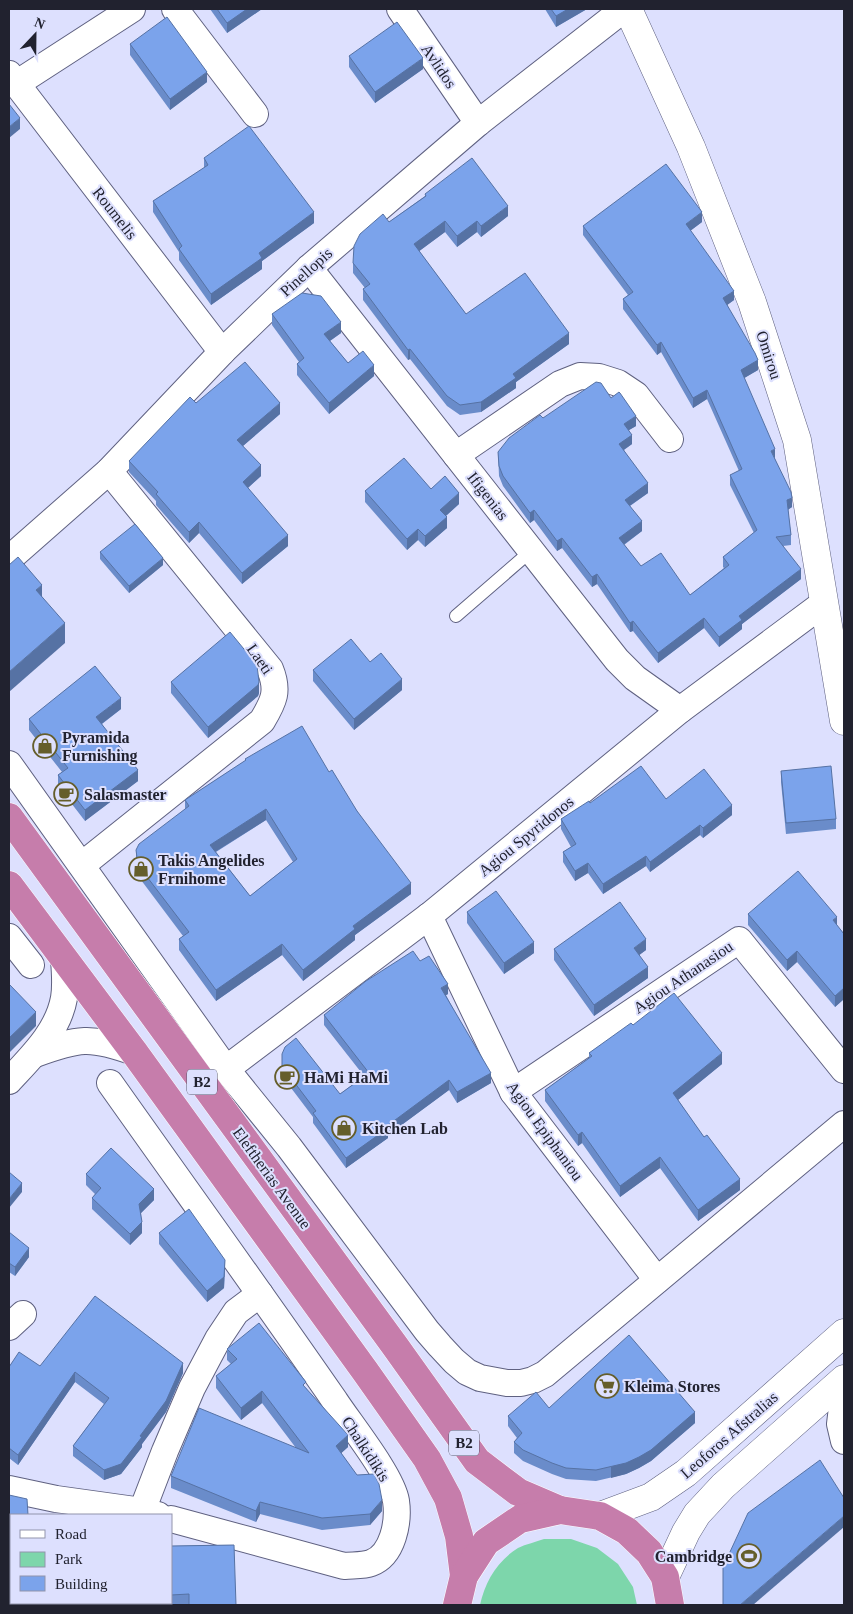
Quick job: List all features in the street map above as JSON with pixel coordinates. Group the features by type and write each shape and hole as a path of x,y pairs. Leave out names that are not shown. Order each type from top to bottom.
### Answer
{"highway":[{"name":"Eleftherias Avenue","path":"9,817 477,1461 518,1492 560,1510"},
{"name":"B2","path":"9,885 134,1052 354,1355 427,1459 448,1498 459,1536 464,1576"},
{"name":"B2","path":"457,1605 464,1576 486,1542 520,1519 560,1510 600,1516 627,1531 649,1552 665,1577 670,1605"}],"street":[{"path":"12,79 132,9"},
{"path":"174,9 255,114"},
{"name":"Avlidos","path":"400,9 478,123"},
{"name":"Pinellopis","path":"9,559 109,471 222,352 309,268 478,123 626,9"},
{"name":"Omirou","path":"626,9 691,147 752,302 797,440 844,721"},
{"name":"Roumelis","path":"12,79 222,352"},
{"name":"Ifigenias","path":"309,268 625,669 680,710"},
{"path":"456,455 560,384 580,376 598,377 618,383 636,395 670,439"},
{"name":"Laeti","path":"82,865 262,721 271,707 275,692 274,680 270,669 109,471"},
{"name":"Agiou Spyridonos","path":"226,1069 429,916 680,710 824,603"},
{"path":"9,764 226,1069 289,1147 427,1331 454,1361 467,1372 480,1378 507,1383 521,1383 545,1374 844,1124"},
{"name":"Agiou Epiphaniou","path":"429,916 514,1092 657,1280"},
{"path":"9,938 32,965"},
{"name":"Agiou Athanasiou","path":"514,1092 738,940 844,1070"},
{"path":"9,1080 35,1054 59,1016 64,999 64,960"},
{"path":"35,1054 75,1041 91,1040 109,1043 134,1052"},
{"name":"Chalkidikis","path":"110,1083 260,1294 388,1479 396,1500 396,1521 393,1538 385,1552 371,1563 344,1566 172,1519"},
{"path":"9,1489 56,1507 150,1513 165,1451 192,1388 218,1339 236,1312 260,1294"},
{"name":"Leoforos Afstralias","path":"600,1516 651,1497 668,1487 840,1337"},
{"path":"839,1388 840,1424 844,1441"},
{"path":"665,1577 686,1532 697,1514 724,1486 839,1388"}],"lane":[{"path":"456,616 531,551"}],"green space":[{"path":"544,1539 571,1539 597,1548 618,1564 633,1587 637,1605 480,1605 489,1580 504,1559 524,1545"}],"building":[{"path":"217,9 247,9 227,23"},
{"path":"551,9 568,9 556,16"},
{"path":"167,17 207,72 170,99 130,44"},
{"path":"397,22 423,58 375,92 349,56"},
{"path":"9,104 20,118 9,127"},
{"path":"249,126 314,212 259,253 262,258 211,294 179,249 182,246 153,201 208,165 204,158"},
{"path":"472,158 508,206 481,226 477,221 457,236 445,221 414,244 466,314 525,273 569,333 513,374 516,378 481,402 460,405 447,396 410,349 408,350 363,289 370,284 353,263 354,246 360,234 383,214 389,222 426,196 425,194"},
{"path":"666,164 702,212 686,224 734,291 723,298 758,360 741,370 775,449 771,451 791,492 792,498 787,500 791,535 776,537 801,569 739,616 742,620 719,637 704,618 658,653 633,621 630,623 597,574 592,577 562,538 557,541 534,510 530,513 503,476 499,466 498,452 509,438 540,415 543,418 596,382 601,383 611,398 619,392 636,416 624,424 632,435 619,444 648,483 625,500 642,521 619,538 641,566 661,553 690,595 729,565 723,557 757,530 730,475 742,469 707,390 693,398 661,342 657,345 623,299 633,292 583,226"},
{"path":"302,293 321,296 341,322 324,334 348,363 363,351 374,365 329,403 297,364 304,358 272,314"},
{"path":"245,362 280,403 237,440 261,465 243,482 288,535 242,573 199,522 189,532 156,494 158,492 129,461 190,397 196,403"},
{"path":"404,458 431,489 445,476 459,493 440,510 447,517 425,536 418,529 407,539 365,491"},
{"path":"135,524 163,558 129,586 100,552"},
{"path":"18,557 42,585 36,590 65,623 9,672 9,565"},
{"path":"230,632 257,665 259,682 258,685 208,727 171,682"},
{"path":"351,639 370,662 381,653 402,679 354,719 313,670"},
{"path":"95,666 121,698 96,717 138,770 85,810 58,775 68,768 29,719"},
{"path":"302,726 329,772 332,770 357,811 411,883 353,926 355,929 303,970 282,944 216,990 179,939 189,932 138,865 136,850 139,844 189,806 185,800 245,759","holes":["266,809 297,859 250,896 210,845"]},
{"path":"641,766 666,799 704,769 732,805 703,828 700,825 650,862 646,856 603,884 588,863 575,871 563,852 576,844 561,819 589,801 590,803"},
{"path":"831,766 836,819 786,823 781,771"},
{"path":"798,871 837,917 833,920 844,934 844,988 835,996 797,951 787,960 748,914"},
{"path":"496,891 534,942 504,963 467,912"},
{"path":"620,902 646,939 634,948 648,967 594,1005 554,949"},
{"path":"413,951 420,961 429,956 448,984 441,988 491,1073 457,1092 449,1080 346,1158 313,1113 316,1111 282,1066 282,1054 285,1047 296,1038 340,1094 369,1073 324,1015 366,981"},
{"path":"9,984 36,1012 9,1038"},
{"path":"674,993 722,1053 673,1093 704,1137 707,1135 740,1179 698,1210 660,1157 620,1186 582,1132 578,1135 545,1090 592,1056 589,1053 631,1023 633,1025"},
{"path":"111,1148 154,1189 139,1204 142,1222 130,1234 92,1198 101,1188 86,1174"},
{"path":"9,1172 22,1183 9,1199"},
{"path":"189,1209 225,1260 224,1277 207,1291 159,1233"},
{"path":"9,1232 29,1248 15,1267 9,1263"},
{"path":"95,1296 183,1363 166,1401 121,1464 104,1470 73,1446 109,1398 75,1372 18,1455 9,1448 9,1367 19,1352 40,1366"},
{"path":"259,1323 306,1382 303,1385 348,1435 336,1446 357,1475 374,1474 379,1484 382,1500 370,1514 322,1518 260,1502 256,1511 171,1476 199,1408 309,1453 262,1391 241,1408 216,1376 237,1359 227,1349"},
{"path":"629,1335 695,1412 651,1450 626,1463 596,1470 566,1468 523,1450 514,1442 522,1433 508,1416 536,1392 549,1408"},
{"path":"820,1460 844,1498 844,1516 740,1605 723,1605 723,1567 748,1513"},
{"path":"9,1495 27,1499 28,1514 10,1514 9,1535"},
{"path":"234,1545 236,1605 189,1605 189,1594 172,1595 172,1546"},
{"path":"9,1593 10,1604 34,1604 34,1605 9,1605"},
{"path":"82,1604 143,1604 143,1605"}],"place":[{"name":"Pyramida Furnishing","path":"45,746"},
{"name":"Salasmaster","path":"66,794"},
{"name":"Takis Angelides Frnihome","path":"141,869"},
{"name":"HaMi HaMi","path":"287,1077"},
{"name":"Kitchen Lab","path":"344,1128"},
{"name":"Kleima Stores","path":"607,1386"},
{"name":"Cambridge","path":"749,1556"}]}
